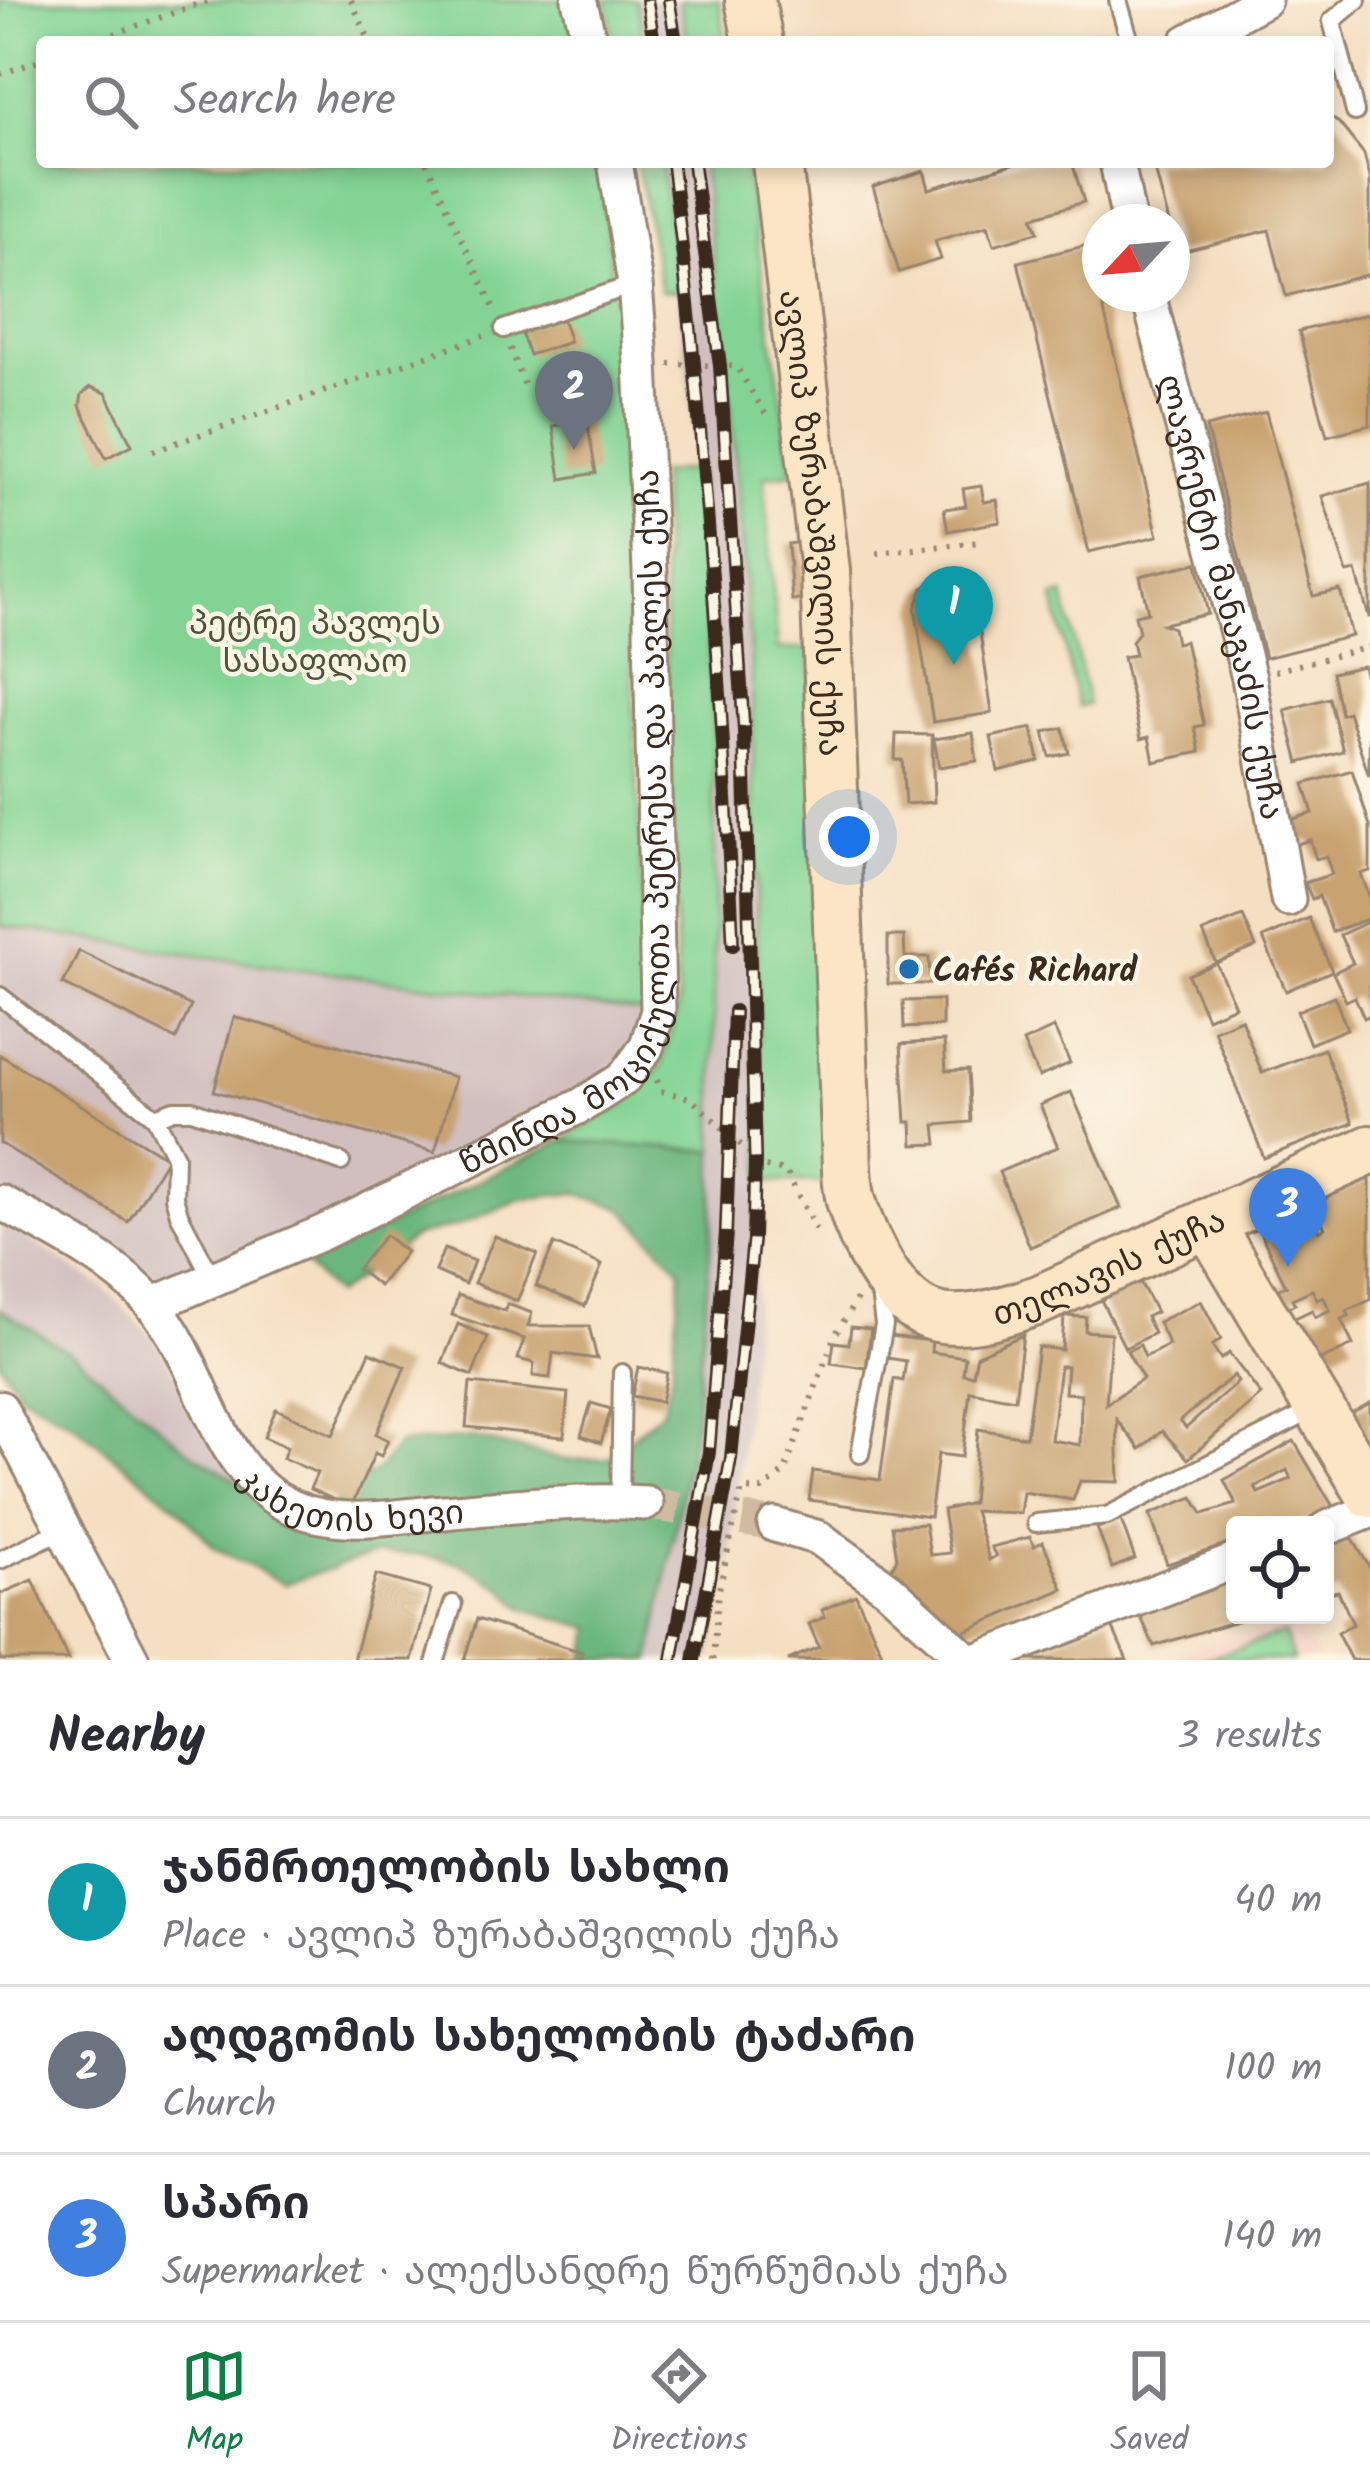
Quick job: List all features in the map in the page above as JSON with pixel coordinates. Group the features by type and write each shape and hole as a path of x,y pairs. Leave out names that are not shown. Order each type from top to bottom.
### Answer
{"street":[{"path":"579,0 588,36"},
{"path":"750,0 757,36"},
{"path":"1198,36 1264,0"},
{"name":"წმინდა მოციქულთა პეტრესა და პავლეს ქუჩა","path":"152,1305 324,1232 582,1105 623,1079 646,1048 658,1011 650,571 641,362 616,168"},
{"name":"ავლიპ ზურაბაშვილის ქუჩა","path":"778,168 825,571 850,1264 906,1301"},
{"path":"1118,168 1125,204"},
{"name":"ლავრენტი მანაგაძის ქუჩა","path":"1153,312 1249,678 1288,899"},
{"name":"თელავის ქუჩა","path":"906,1301 933,1316 981,1317 1039,1300 1370,1150"},
{"path":"0,1202 73,1242 152,1305"},
{"path":"1208,1223 1370,1492"},
{"name":"კახეთის ხევი","path":"152,1305 238,1464 267,1492 298,1510 332,1518 370,1518 580,1499 633,1502"},
{"path":"0,1408 132,1660"},
{"path":"1334,1524 1370,1510"},
{"path":"775,1525 819,1538 889,1589 967,1660"},
{"path":"979,1660 1226,1564"}],"lane":[{"path":"1118,0 1128,36"},
{"path":"1355,112 1332,21 1357,0"},
{"path":"504,329 634,284"},
{"path":"0,995 155,1117 175,1156 174,1197 179,1214 212,1278"},
{"path":"155,1117 192,1110 341,1162"},
{"path":"850,1264 884,1325 860,1454"},
{"path":"622,1372 633,1502"},
{"path":"1036,1522 1107,1516 1319,1407"},
{"path":"0,1560 64,1529"},
{"path":"436,1660 453,1604"}],"path":[{"path":"109,36 210,0"},
{"path":"350,0 367,36"},
{"path":"0,74 36,61"},
{"path":"429,168 524,383"},
{"path":"153,451 504,329"},
{"path":"641,362 736,366 773,428"},
{"path":"877,554 980,542"},
{"path":"1249,678 1370,646"},
{"path":"646,1048 661,1091 690,1097 765,1167 786,1172 850,1264 858,1296 834,1337 785,1472 763,1490 742,1490 718,1594 713,1660"}],"shaded area":[{"path":"636,0 680,0 687,36 644,36"},
{"path":"662,168 703,168 731,406 752,672 762,1152 753,1338 728,1572 711,1660 651,1660 695,1420 713,1222 716,993 708,599 698,469"},
{"path":"0,925 647,1013 623,1057 582,1087 321,1223 175,1277 131,1272 0,1189"},
{"path":"0,1220 104,1288 156,1341 243,1489 187,1450 77,1357 0,1309"},
{"path":"1297,1624 1319,1660 1161,1660 1195,1647"}],"green space":[{"name":"პეტრე პავლეს სასაფლაო","path":"0,0 566,0 575,36 36,36 36,168 600,168 617,314 647,1013 0,926"},
{"path":"606,0 636,0 644,36 613,36"},
{"path":"680,0 719,0 725,36 687,36"},
{"path":"638,168 662,168 678,292 661,291"},
{"path":"703,168 746,168 793,473 764,477 778,650 810,648 839,1183 761,1181 752,672 731,406"},
{"path":"698,469 714,748 714,1151 561,1141 623,1105 661,1067 678,1006 660,473"},
{"path":"1064,595 1088,705 1078,707 1054,598"},
{"path":"561,1141 714,1151 713,1222 695,1420 651,1660 585,1660 592,1628 524,1609 501,1586 460,1563 417,1554 375,1554 285,1584 215,1548 177,1507 76,1425 21,1394 0,1363 0,1309 77,1357 187,1450 320,1533 341,1492 378,1469 398,1444 473,1438 566,1460 607,1459 662,1411 671,1379 681,1270 622,1208 576,1193 521,1199 457,1226 416,1236 335,1295 306,1265"},
{"path":"1284,1633 1293,1660 1202,1660"}],"building":[{"path":"1334,120 1364,154 1370,177 1370,274 1286,296 1269,230 1190,250 1190,204 1164,204 1155,168 1334,168"},
{"path":"999,168 1074,168 1084,202 1033,217 1038,232 994,245 988,225 935,241 941,259 899,272 873,187 924,171 929,189"},
{"path":"1082,246 1082,312 1104,312 1158,536 1089,552 1018,262"},
{"path":"1370,313 1370,425 1327,436 1299,331"},
{"path":"561,315 570,342 529,355 520,329"},
{"path":"91,387 106,393 132,445 106,458 80,406 82,394"},
{"path":"1266,412 1313,596 1340,590 1352,636 1265,658 1206,427"},
{"path":"587,421 596,473 561,479 553,426"},
{"path":"1370,483 1369,617 1356,571 1347,573 1322,496"},
{"path":"981,486 984,502 997,500 1000,522 948,531 944,509 966,506 963,489"},
{"path":"803,542 807,599 792,601 788,544"},
{"path":"1197,563 1208,614 1163,624 1173,628 1176,643 1185,641 1204,725 1195,727 1200,752 1154,762 1149,737 1141,739 1123,657 1135,655 1132,641 1139,632 1135,615 1148,612 1140,576"},
{"path":"942,578 962,583 975,599 992,713 933,722 915,608 923,588"},
{"path":"1363,666 1370,693 1369,776 1348,712 1341,714 1332,673"},
{"path":"1329,698 1343,751 1299,763 1285,710"},
{"path":"1032,728 1039,761 998,771 991,737"},
{"path":"1063,728 1069,753 1050,757 1044,732"},
{"path":"973,733 977,761 939,767 934,739"},
{"path":"896,734 932,735 934,802 905,804 902,760 895,760"},
{"path":"1352,770 1370,826 1370,871 1361,874 1370,898 1370,918 1332,932 1319,896 1312,899 1305,883 1332,874 1326,856 1316,859 1310,840 1294,845 1287,821 1313,813 1304,784"},
{"path":"1243,916 1256,947 1216,963 1203,932"},
{"path":"1309,918 1332,971 1286,991 1263,938"},
{"path":"1370,921 1370,1015 1364,1018 1355,997 1346,1001 1333,973 1353,963 1340,935"},
{"path":"888,936 904,936 905,957 929,957 930,984 888,984"},
{"path":"79,951 191,1006 176,1039 63,984"},
{"path":"1216,963 1235,1006 1207,1018 1188,975"},
{"path":"1334,996 1347,1029 1310,1044 1297,1011"},
{"path":"942,1000 942,1026 904,1028 903,1001"},
{"path":"234,1017 455,1077 435,1152 214,1091"},
{"path":"1241,1019 1262,1073 1324,1049 1353,1123 1264,1158 1214,1030"},
{"path":"1054,1028 1070,1063 1039,1077 1023,1042"},
{"path":"944,1041 946,1071 968,1070 971,1122 935,1125 937,1144 913,1145 912,1122 906,1122 901,1044"},
{"path":"0,1055 167,1158 128,1222 0,1143"},
{"path":"1071,1092 1121,1208 1030,1247 999,1172 1058,1147 1040,1105"},
{"path":"1370,1178 1370,1300 1341,1319 1353,1345 1312,1364 1291,1320 1312,1310 1315,1317 1330,1310 1323,1296 1317,1299 1312,1290 1292,1299 1295,1304 1287,1308 1278,1289 1286,1286 1258,1228 1307,1205 1319,1231 1325,1228 1314,1204"},
{"path":"385,1235 406,1252 379,1286 357,1269"},
{"path":"495,1236 537,1254 517,1301 474,1283"},
{"path":"554,1244 602,1265 585,1306 536,1286"},
{"path":"444,1249 474,1261 465,1284 435,1271"},
{"path":"1139,1280 1156,1312 1146,1317 1154,1333 1125,1348 1101,1300"},
{"path":"458,1295 505,1311 507,1304 532,1313 528,1326 589,1326 597,1359 553,1353 550,1378 533,1376 534,1363 518,1359 524,1339 452,1315"},
{"path":"1201,1301 1221,1339 1212,1346 1221,1359 1229,1353 1261,1395 1188,1459 1162,1431 1140,1449 1117,1420 1119,1482 1080,1481 1073,1500 1023,1492 1020,1513 974,1511 989,1560 996,1556 991,1547 1030,1537 1034,1546 1043,1542 1063,1589 958,1634 889,1574 897,1558 892,1526 925,1524 930,1555 950,1553 943,1510 972,1503 978,1429 1026,1437 1038,1347 1062,1350 1064,1316 1086,1317 1085,1331 1111,1333 1106,1404 1143,1379 1127,1351 1140,1345 1145,1357 1169,1345 1158,1322","holes":["1060,1366 1067,1366 1065,1393 1081,1394 1080,1445 1051,1440","1234,1375 1238,1382 1186,1428 1180,1421"]},
{"path":"458,1324 488,1337 472,1376 442,1363"},
{"path":"851,1327 871,1329 866,1368 831,1363 834,1342 849,1344"},
{"path":"1023,1335 1015,1399 970,1391 962,1457 938,1454 930,1517 809,1500 813,1471 880,1480 894,1379 903,1381 906,1361 887,1358 889,1336 932,1341 931,1352 965,1357 963,1374 973,1375 977,1355"},
{"path":"370,1352 405,1367 376,1434 388,1440 381,1456 375,1453 351,1507 310,1489 317,1473 283,1458 287,1447 264,1437 276,1409 333,1435"},
{"path":"638,1367 667,1373 661,1402 632,1396"},
{"path":"470,1383 568,1393 564,1437 466,1427"},
{"path":"591,1403 611,1409 601,1443 581,1436"},
{"path":"1370,1403 1370,1445 1351,1413"},
{"path":"1294,1441 1332,1505 1324,1516 1226,1516 1226,1545 1167,1564 1150,1514 1193,1497 1203,1514 1236,1504 1224,1480","holes":["1287,1470 1291,1479 1258,1493 1255,1487"]},
{"path":"1121,1520 1135,1559 1112,1568 1097,1528"},
{"path":"1352,1538 1370,1568 1370,1660 1351,1660 1337,1633 1353,1624 1338,1591 1334,1592 1334,1543"},
{"path":"376,1575 431,1590 412,1660 353,1660"},
{"path":"1226,1578 1227,1624 1154,1646 1136,1606"},
{"path":"33,1580 68,1660 0,1660 0,1594"},
{"path":"856,1595 885,1660 788,1660 819,1647 809,1624 825,1617 822,1610"},
{"path":"1108,1617 1127,1660 1011,1660"},
{"path":"477,1619 582,1652 580,1660 464,1660"}],"tunnel":[{"path":"646,1503 775,1525"}],"railway":[{"path":"647,0 653,36"},
{"path":"669,0 675,36"},
{"path":"673,168 710,553 733,945"},
{"path":"694,168 720,366 744,731 755,1159 753,1240 731,1458 694,1660"},
{"path":"672,1660 709,1452 726,1232 734,1011"}],"place":[{"name":"აღდგომის სახელობის ტაძარი","path":"574,450"},
{"name":"ჯანმრთელობის სახლი","path":"954,665"},
{"name":"Cafés Richard","path":"909,969"},
{"name":"სპარი","path":"1288,1267"}]}
